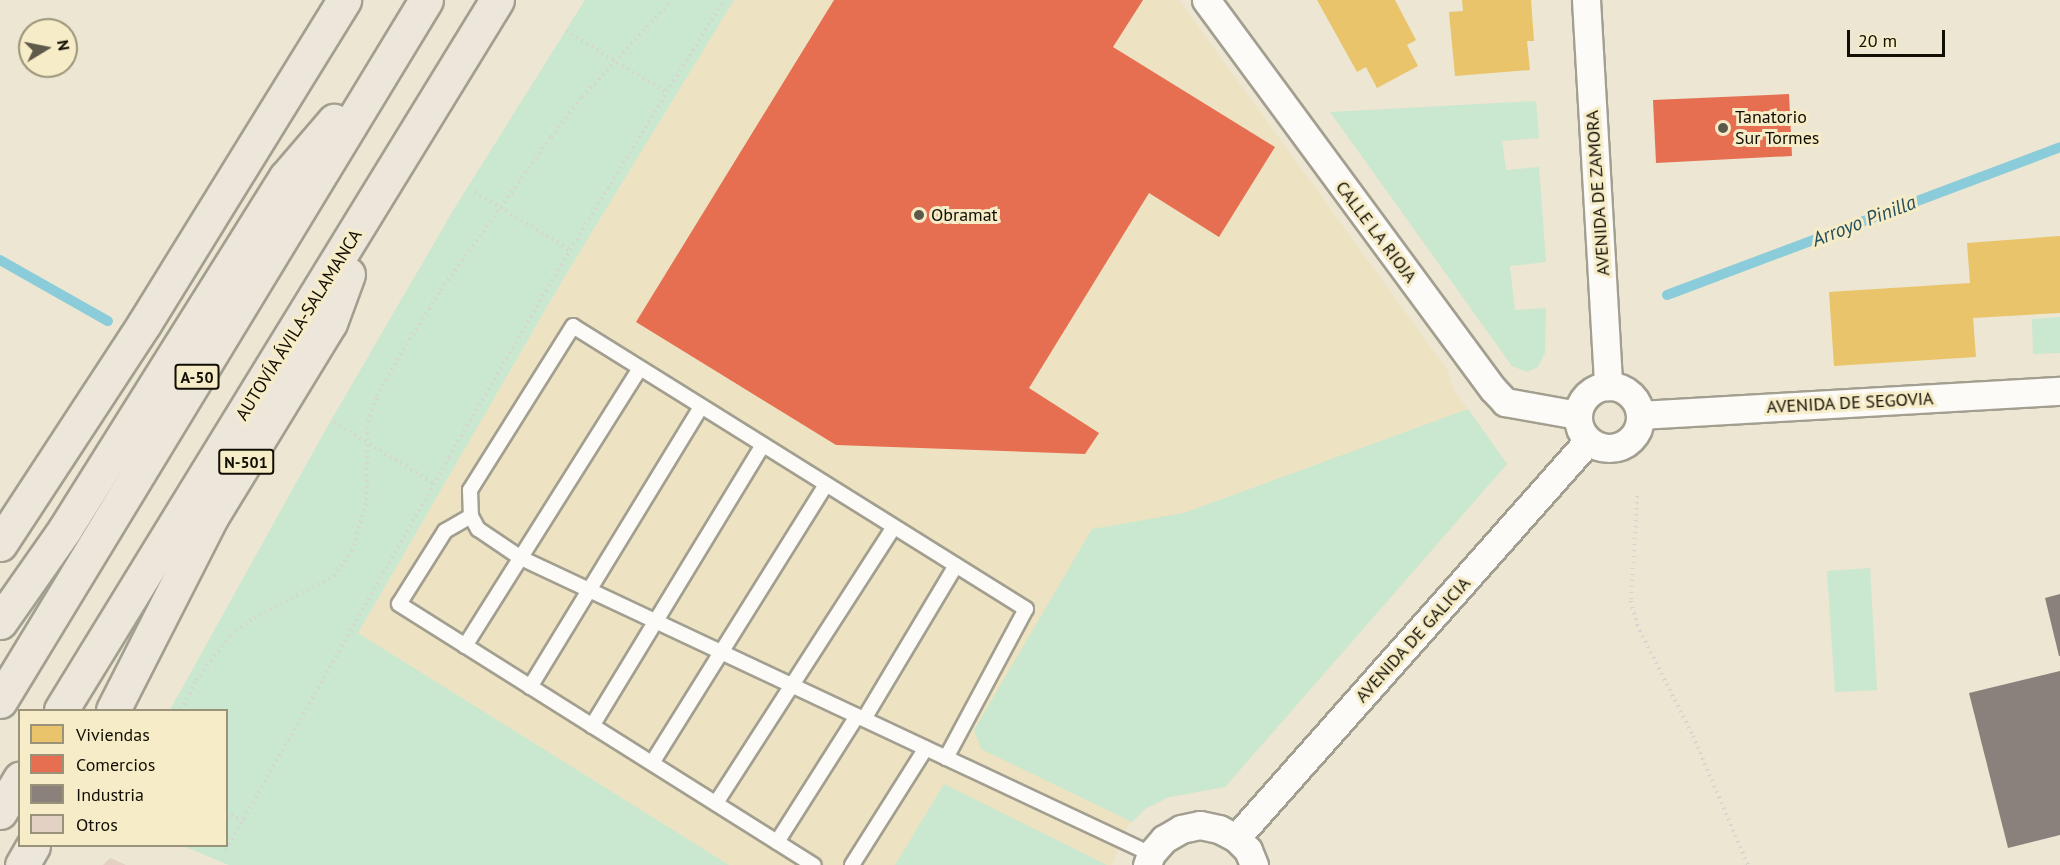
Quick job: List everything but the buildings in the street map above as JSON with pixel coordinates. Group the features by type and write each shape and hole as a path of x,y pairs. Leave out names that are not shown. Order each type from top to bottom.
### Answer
{"highway":[{"path":"0,544 144,324 344,0"},
{"name":"A-50","path":"0,701 426,0"},
{"name":"AUTOVÍA ÁVILA-SALAMANCA","path":"62,709 497,0"},
{"path":"0,622 65,529 286,177 394,52"},
{"name":"N-501","path":"114,709 212,516 330,323 370,210"},
{"path":"0,812 18,782"},
{"path":"22,865 32,847"}],"street":[{"name":"CALLE LA RIOJA","path":"1206,0 1493,389 1505,402 1577,415"},
{"name":"AVENIDA DE ZAMORA","path":"1586,0 1608,386"},
{"path":"1608,386 1624,390 1635,400 1641,415 1636,433 1623,446 1605,449 1588,441 1580,429 1577,415 1580,404 1587,394 1608,386"},
{"name":"AVENIDA DE SEGOVIA","path":"1641,415 2060,391"},
{"name":"AVENIDA DE GALICIA","path":"1236,838 1588,441"},
{"path":"1149,860 1164,839 1180,829 1200,825 1219,829 1236,838 1248,850 1254,865"}],"lane":[{"path":"946,758 1026,609 573,327 470,490 471,516 478,529 521,558 926,748 1149,860"},
{"path":"465,646 640,368"},
{"path":"530,687 701,407"},
{"path":"592,726 763,445"},
{"path":"652,763 826,485"},
{"path":"471,516 445,531 399,604 814,865"},
{"path":"716,803 894,527"},
{"path":"777,842 860,717 956,565"},
{"path":"852,865 926,748"}],"path":[{"path":"182,709 196,680 231,635 254,618 334,576 352,551 367,500 368,422 377,396 397,360 441,290 582,97 672,0"},
{"path":"228,845 434,483 570,250 724,0"},
{"path":"566,31 666,92"},
{"path":"475,192 570,250"},
{"path":"334,422 434,483"},
{"path":"1637,496 1631,601 1637,625 1693,736 1748,865"},
{"path":"228,813 243,821"}],"shaded area":[{"path":"734,0 1179,0 1448,371 1454,390 1507,464 1225,787 1169,797 1145,809 1126,828 1112,865 229,865 358,633 562,281"}],"green space":[{"path":"585,0 734,0 562,281 358,633 729,865 229,865 185,847 228,847 228,709 171,709 326,429 454,209"},
{"path":"1536,101 1539,138 1502,141 1506,170 1539,167 1546,262 1510,266 1515,310 1546,308 1545,353 1538,367 1527,372 1512,366 1330,112"},
{"path":"2060,317 2060,353 2033,354 2032,319"},
{"path":"1468,409 1507,464 1225,787 1169,797 1145,809 1132,822 981,749 974,730 1092,529 1184,513"},
{"path":"1870,568 1877,690 1835,692 1827,571"},
{"path":"944,784 1107,865 895,865"}],"waterway":[{"name":"Arroyo Pinilla","path":"1667,295 2060,147"},
{"name":"Arroyo Pinilla","path":"0,260 108,321"}],"place":[{"name":"Tanatorio Sur Tormes","path":"1723,128"},
{"name":"Obramat","path":"919,215"}]}
